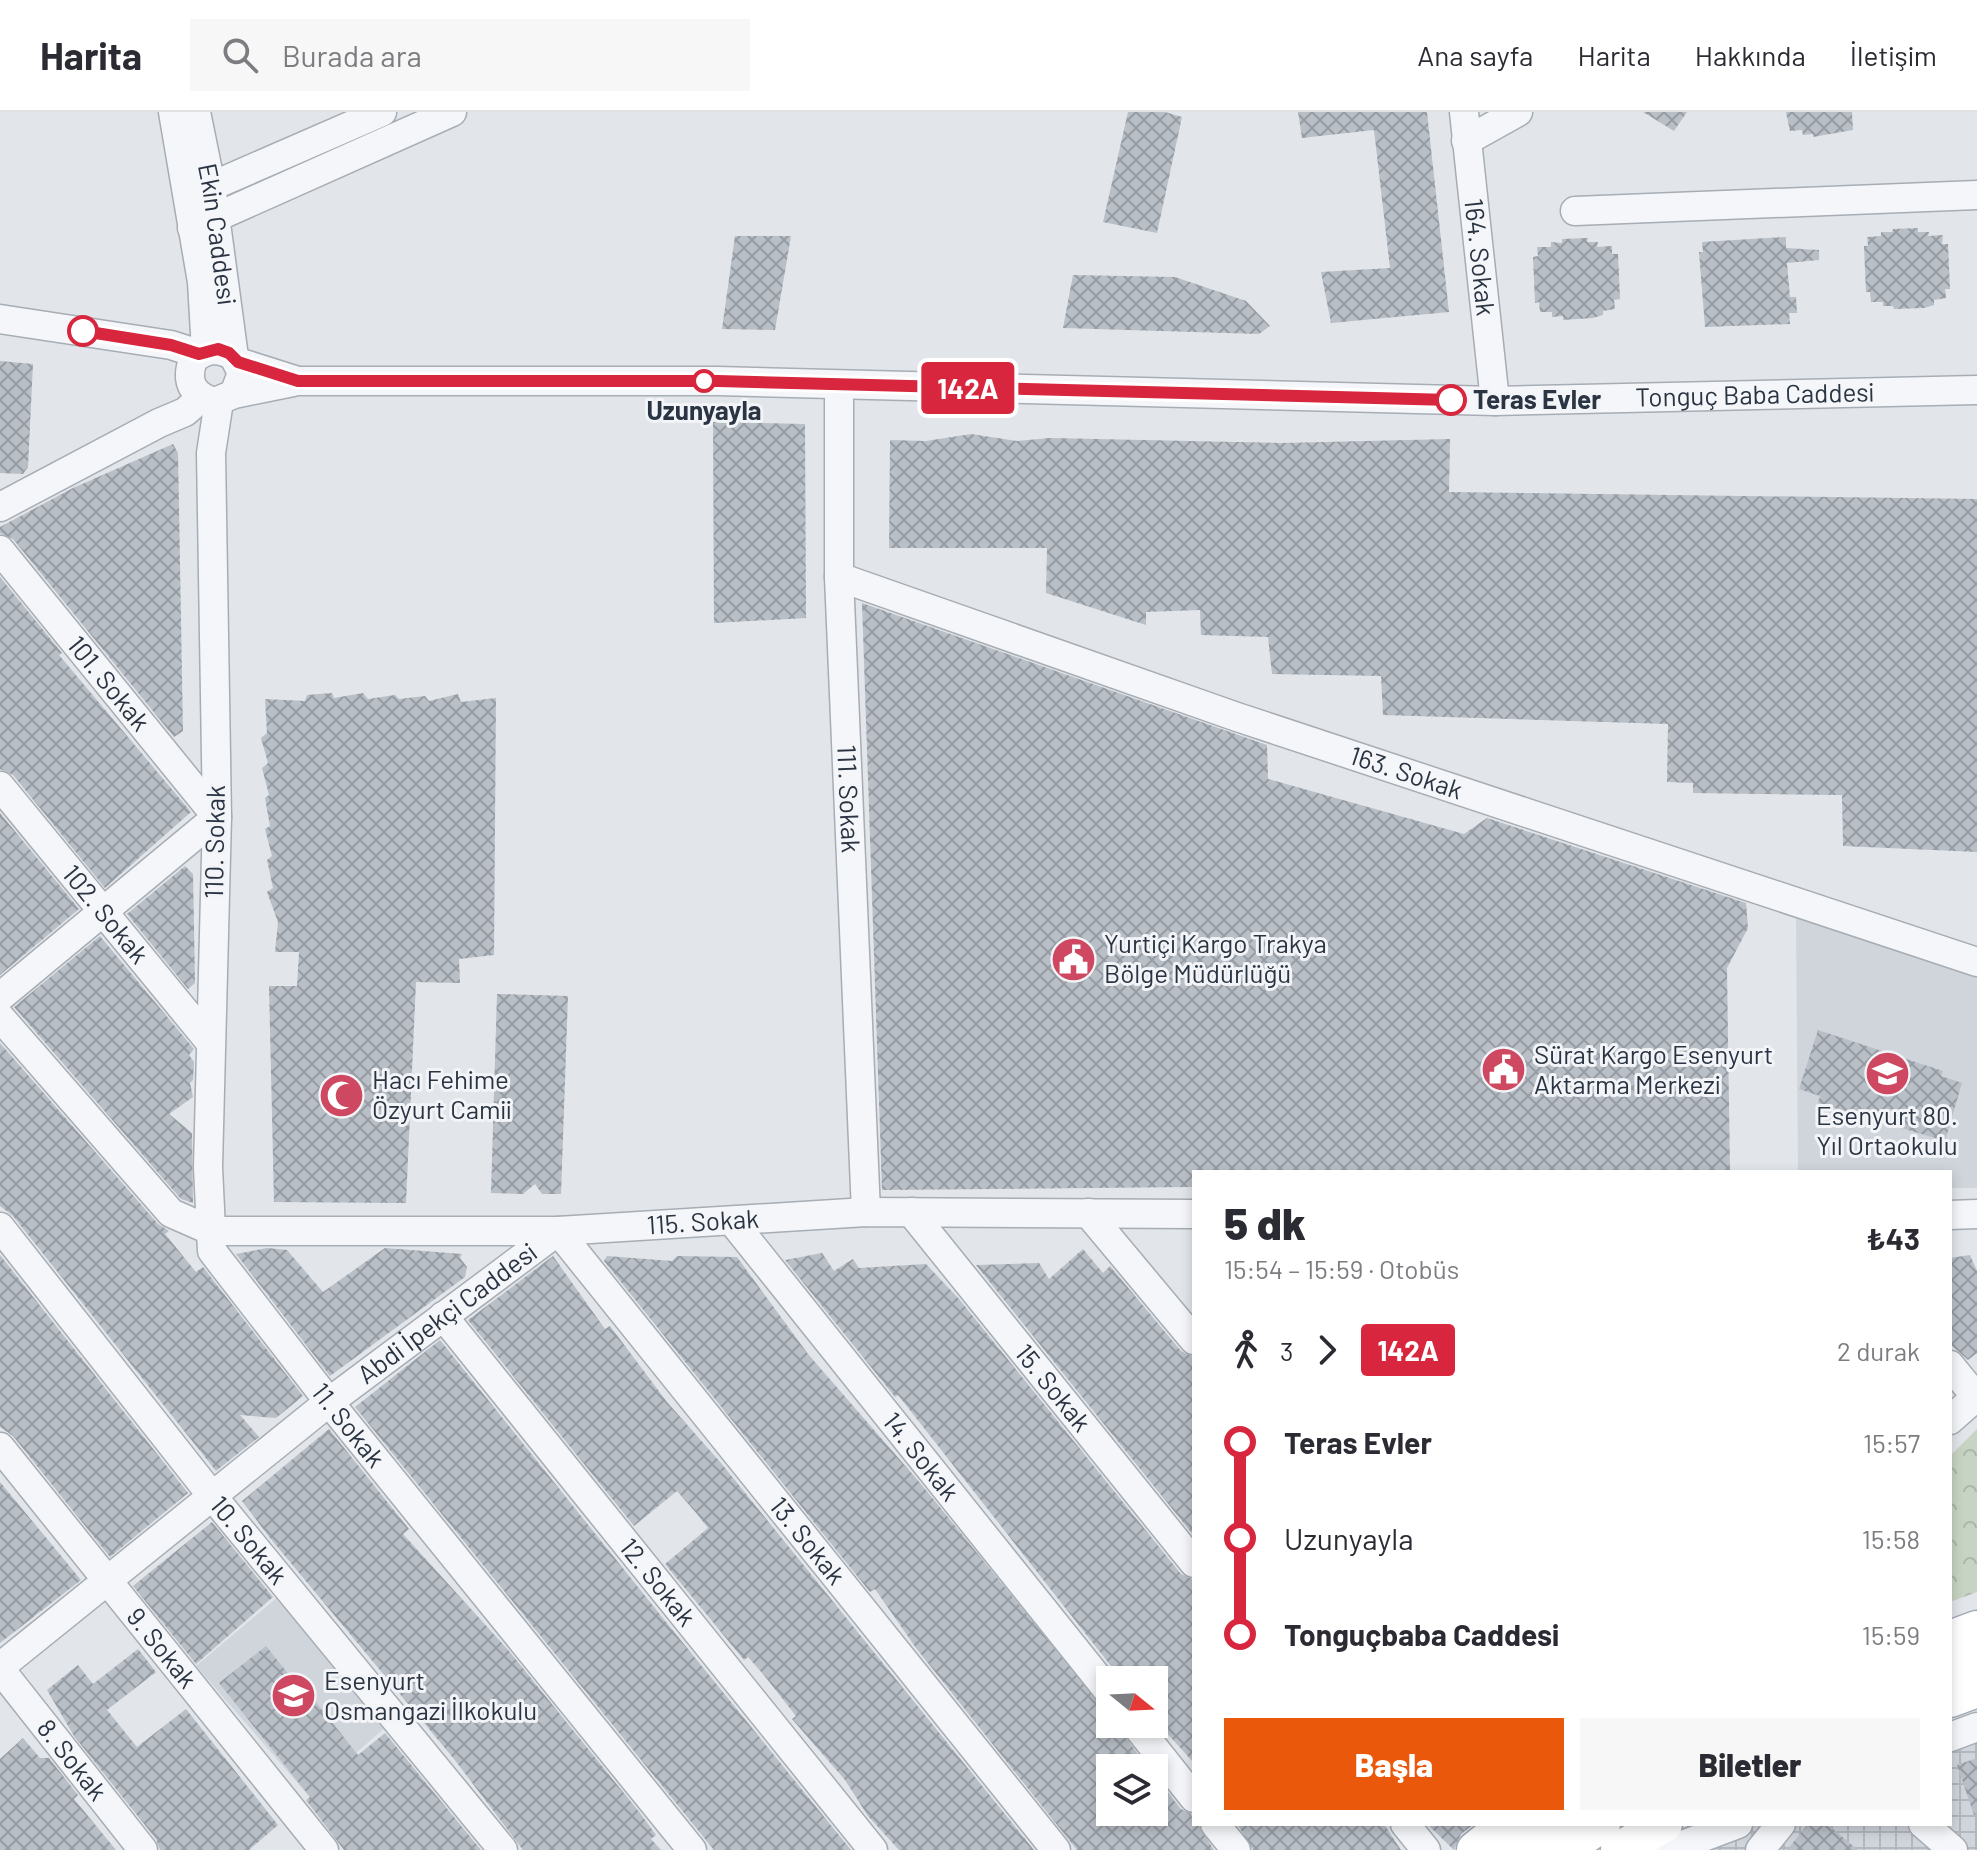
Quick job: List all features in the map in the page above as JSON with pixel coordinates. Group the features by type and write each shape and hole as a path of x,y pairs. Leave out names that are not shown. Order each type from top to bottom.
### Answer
{"main road":[{"path":"1952,1614 1977,1605"},
{"path":"1952,1638 1977,1629"},
{"path":"1952,1669 1977,1660"},
{"path":"1952,1698 1977,1689"},
{"path":"1475,1850 1505,1826"},
{"path":"1514,1850 1547,1826"},
{"path":"1563,1850 1599,1826"},
{"path":"1619,1850 1661,1826"}],"street":[{"name":"Ekin Caddesi","path":"173,112 200,191"},
{"name":"Ekin Caddesi","path":"196,112 204,223 236,360"},
{"path":"200,191 382,112"},
{"path":"204,223 452,112"},
{"name":"164. Sokak","path":"1464,112 1495,401"},
{"path":"1466,141 1518,112"},
{"path":"1575,211 1977,195"},
{"name":"Ekin Caddesi","path":"204,223 204,432 211,453"},
{"path":"0,319 171,345 206,382 298,381"},
{"name":"Tonguç Baba Caddesi","path":"206,382 218,349 236,360 298,381 718,381 1495,401 1977,390"},
{"path":"0,507 185,412 206,382"},
{"name":"111. Sokak","path":"839,385 839,577 866,1212"},
{"name":"110. Sokak","path":"211,453 217,817 208,1167 212,1231"},
{"name":"101. Sokak","path":"0,550 217,817"},
{"name":"163. Sokak","path":"839,577 1237,717 1977,962"},
{"name":"102. Sokak","path":"0,786 210,1042"},
{"path":"0,997 217,817"},
{"path":"0,1017 171,1213 212,1231"},
{"name":"115. Sokak","path":"212,1231 558,1231 866,1212 1192,1214"},
{"name":"15. Sokak","path":"911,1212 1192,1561"},
{"path":"1088,1213 1192,1338"},
{"path":"1952,1215 1977,1214"},
{"name":"14. Sokak","path":"732,1221 1096,1676"},
{"name":"10. Sokak","path":"0,1227 213,1497 503,1850"},
{"name":"11. Sokak","path":"212,1231 212,1251 329,1402 692,1850"},
{"name":"Abdi İpekçi Caddesi","path":"0,1668 329,1402 558,1231"},
{"name":"13. Sokak","path":"558,1231 1056,1850"},
{"name":"12. Sokak","path":"443,1316 873,1850"},
{"path":"1952,1367 1977,1396 1952,1418"},
{"name":"9. Sokak","path":"0,1447 324,1850"},
{"name":"8. Sokak","path":"0,1668 143,1850"},
{"path":"1952,1736 1977,1727"},
{"path":"1146,1738 1192,1795"},
{"path":"1217,1826 1236,1850"},
{"path":"1407,1826 1426,1850"},
{"path":"1669,1850 1733,1826"},
{"path":"1760,1850 1779,1826"}],"shaded area":[{"name":"Esenyurt 80. Yıl Ortaokulu","path":"1796,918 1977,974 1977,1188 1952,1188 1952,1170 1798,1170"},
{"name":"Esenyurt Osmangazi İlkokulu","path":"280,1595 388,1725 308,1795 196,1666"},
{"path":"1977,1715 1977,1850 1638,1850 1688,1826 1952,1826 1952,1724"}],"green space":[{"path":"1977,1429 1977,1592 1952,1601 1952,1454"}],"building":[{"path":"1128,112 1165,112 1182,117 1157,233 1103,222"},
{"path":"1298,112 1427,112 1449,312 1331,323 1321,272 1390,268 1374,130 1302,138"},
{"path":"1643,112 1687,112 1674,131"},
{"path":"1786,112 1852,112 1853,130 1813,137 1813,134 1803,135 1802,130 1790,131"},
{"path":"1918,228 1918,232 1929,232 1928,236 1943,235 1942,244 1948,244 1950,289 1945,289 1946,298 1934,300 1934,305 1924,308 1894,309 1893,306 1883,306 1883,302 1871,302 1870,292 1866,292 1864,246 1868,246 1867,237 1881,236 1881,232 1892,232 1893,229"},
{"path":"735,236 791,236 775,330 722,329"},
{"path":"1786,237 1786,248 1819,250 1819,260 1787,263 1790,297 1796,297 1797,313 1789,313 1790,324 1705,327 1699,252 1703,252 1702,242"},
{"path":"1588,238 1587,242 1598,242 1597,247 1612,246 1612,254 1618,254 1620,299 1614,300 1615,309 1603,311 1603,315 1593,318 1563,320 1563,316 1552,317 1552,312 1540,312 1539,302 1535,303 1533,257 1538,256 1537,247 1551,247 1551,242 1562,243 1562,239"},
{"path":"1073,275 1175,277 1246,301 1270,326 1259,334 1063,328"},
{"path":"0,361 33,364 28,467 23,474 0,473"},
{"path":"713,422 805,424 806,618 714,623"},
{"path":"971,434 1017,441 1050,438 1282,443 1450,439 1449,492 1977,499 1977,852 1843,846 1842,795 1693,793 1693,783 1667,782 1668,724 1383,715 1381,676 1272,674 1268,637 1201,635 1200,610 1146,612 1146,625 1046,593 1047,548 889,548 890,440 926,441"},
{"path":"173,444 178,453 183,731 174,737 13,539 0,533 0,527 73,488"},
{"path":"0,577 62,653 59,655 191,812 105,888 13,775 0,769"},
{"path":"862,603 1267,745 1268,779 1464,834 1487,818 1746,903 1748,928 1727,968 1730,1170 1192,1170 1192,1187 882,1190"},
{"path":"332,693 334,698 363,693 368,699 395,695 399,699 425,696 429,701 458,694 461,702 496,698 494,955 459,959 460,983 416,982 406,1203 274,1202 269,986 297,986 299,952 275,952 278,922 267,892 273,888 267,860 272,856 265,829 270,826 265,798 269,795 262,768 268,763 261,738 267,733 265,699 305,701 307,695"},
{"path":"0,813 79,909 0,975"},
{"path":"185,866 193,874 195,983 188,989 127,914"},
{"path":"100,936 194,1049 189,1055 194,1062 190,1083 193,1097 169,1114 192,1133 193,1203 181,1199 14,1007"},
{"path":"497,994 568,996 561,1194 542,1194 535,1184 523,1194 491,1193"},
{"path":"1818,1030 1943,1071 1941,1076 1962,1083 1945,1141 1818,1103 1820,1096 1799,1089"},
{"path":"0,1043 158,1224 169,1231 165,1234 196,1272 203,1267 303,1396 276,1418 240,1415 259,1437 216,1471 13,1216 0,1206"},
{"path":"267,1248 287,1250 323,1292 385,1248 462,1254 460,1258 467,1267 465,1277 330,1376 236,1254"},
{"path":"1083,1249 1103,1273 1110,1266 1181,1351 1192,1356 1192,1534 976,1265 1039,1263 1049,1279"},
{"path":"822,1253 834,1271 853,1259 859,1268 926,1264 959,1299 1181,1574 1192,1579 1192,1761 1168,1734 1168,1666 1111,1666 898,1395 895,1397 785,1260"},
{"path":"0,1255 188,1493 110,1557 13,1436 0,1427"},
{"path":"1970,1255 1977,1271 1977,1353 1968,1360 1952,1346 1952,1258"},
{"path":"553,1256 605,1329 610,1326 667,1402 721,1463 1034,1850 899,1850 868,1816 845,1780 792,1719 796,1716 763,1674 748,1657 744,1660 665,1564 708,1528 697,1514 677,1491 634,1526 468,1320"},
{"path":"607,1256 672,1261 677,1256 737,1257 808,1354 921,1484 1096,1699 1096,1738 1126,1738 1138,1754 1096,1754 1096,1826 1168,1826 1168,1793 1181,1809 1191,1814 1192,1826 1199,1826 1214,1850 1077,1850 916,1648 875,1589 870,1592 604,1261"},
{"path":"440,1340 851,1850 714,1850 355,1407"},
{"path":"329,1429 409,1529 403,1534 509,1651 640,1813 656,1835 651,1839 661,1850 523,1850 454,1759 270,1538 242,1501"},
{"path":"0,1482 81,1580 0,1643"},
{"path":"212,1522 273,1597 196,1664 133,1586"},
{"path":"266,1646 294,1681 300,1676 310,1688 307,1691 358,1755 385,1733 481,1850 344,1850 306,1800 310,1797 219,1683"},
{"path":"138,1649 156,1672 107,1710 137,1747 186,1709 278,1825 249,1850 160,1850 156,1839 74,1736 47,1690 78,1665 93,1684"},
{"path":"23,1738 40,1758 49,1758 78,1795 74,1799 116,1850 0,1850 0,1759"},
{"path":"1977,1758 1977,1814 1974,1815 1957,1765"},
{"path":"1238,1826 1385,1826 1401,1850 1253,1850"},
{"path":"1429,1826 1471,1826 1461,1834 1454,1850"},
{"path":"1806,1826 1829,1826 1858,1850 1787,1850"}],"bus line":[{"name":"142A","path":"83,331 171,345 199,354 218,349 229,353 238,362 298,381 718,381 1451,400"}],"place":[{"name":"Uzunyayla","path":"704,381"},
{"name":"Teras Evler","path":"1451,400"},
{"name":"Yurtiçi Kargo Trakya Bölge Müdürlüğü","path":"1073,959"},
{"name":"Sürat Kargo Esenyurt Aktarma Merkezi","path":"1503,1070"},
{"name":"Esenyurt 80. Yıl Ortaokulu","path":"1887,1073"},
{"name":"Hacı Fehime Özyurt Camii","path":"341,1095"},
{"name":"Esenyurt Osmangazi İlkokulu","path":"293,1696"}]}
